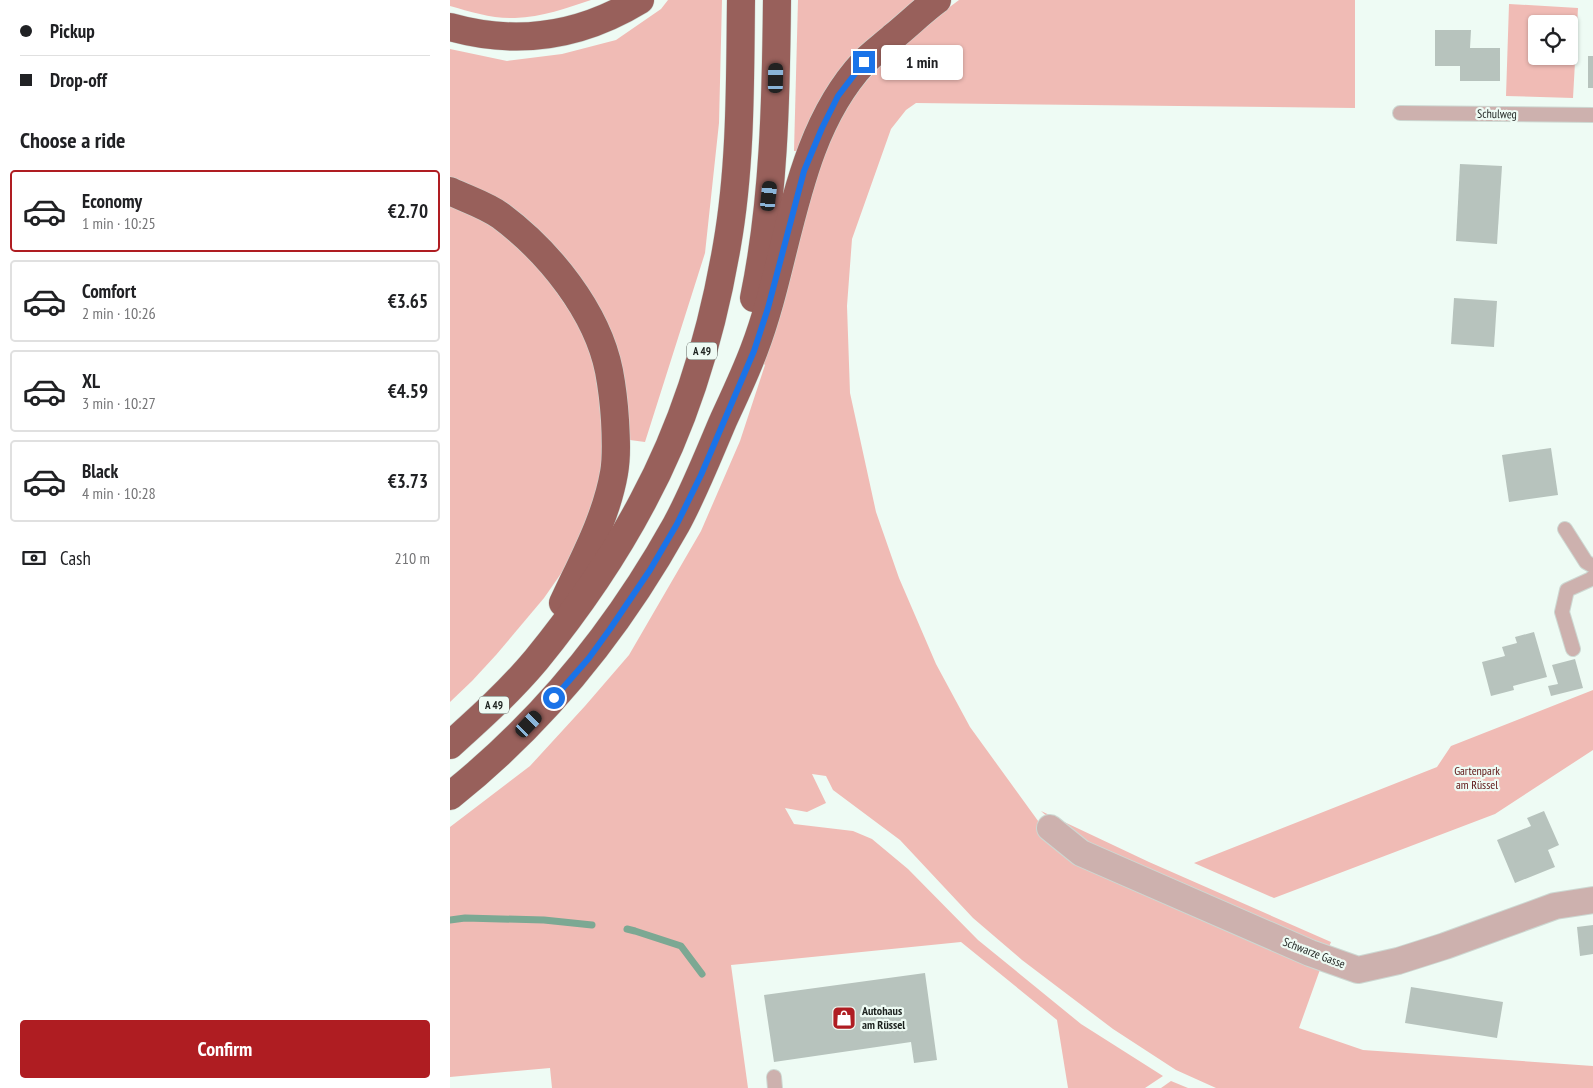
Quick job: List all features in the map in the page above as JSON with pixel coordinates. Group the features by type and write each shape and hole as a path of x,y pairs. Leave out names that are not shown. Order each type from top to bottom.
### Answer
{"highway":[{"path":"450,27 492,35 518,37 546,35 573,30 599,22 640,0"},
{"name":"A 49","path":"450,745 492,707 535,661 584,597 644,500 666,450 691,385 711,319 727,244 736,170 740,78 740,0"},
{"path":"721,426 755,296 765,229 772,162 777,0"},
{"path":"450,796 510,744 554,698 589,658 621,615 650,570 677,524 701,475 754,351 768,308 804,171 838,96 864,62 937,0"},
{"path":"450,191 500,215 540,250 572,288 597,334 609,370 614,403 616,442 614,474 595,534 535,661"}],"street":[{"name":"Schwarze Gasse","path":"1050,828 1081,854 1301,949 1358,970 1398,961 1445,946 1555,906 1593,900"}],"lane":[{"name":"Schulweg","path":"1400,113 1593,115"},
{"path":"1565,529 1586,562 1593,566"},
{"path":"1573,649 1562,612 1567,590 1593,577"}],"green space":[{"path":"450,0 591,0 545,14 507,18 483,15 450,6"},
{"path":"668,0 722,0 719,123 705,253 645,442 630,440 627,413 604,324 450,178 450,49 507,61 562,54 616,40 661,9"},
{"path":"798,0 925,0 802,151 794,151"},
{"path":"959,0 1355,0 1355,108 916,103 906,110 891,129 852,239 847,306 850,393 876,512 899,578 936,664 970,727 1041,825 1322,964 1299,1028 1363,1050 1593,1066 1593,1088 1216,1088 1176,1070 1113,1029 1022,960 973,918 900,840 833,790 826,776 812,774 826,803 807,812 785,808 794,824 853,831 872,839 908,869 978,940 1081,1024 1163,1076 1145,1088 1068,1088 1057,1020 961,942 731,965 748,1088 552,1088 550,1068 450,1077 450,827 530,766 629,655 701,531 740,441 765,365 762,362 829,132 859,89 903,42"},
{"path":"1509,4 1578,8 1578,15 1528,15 1528,65 1575,65 1573,98 1506,96"},
{"path":"450,202 482,217 536,262 579,325 592,356 604,415 602,473 592,511 567,565 544,598 496,655 450,702"},
{"name":"Gartenpark am Rüssel","path":"1593,690 1593,750 1495,814 1274,898 1194,863 1437,767 1451,746"},
{"path":"1041,811 1149,862 1331,942 1327,952 1073,840"},
{"path":"1171,1081 1188,1088 1161,1088"}],"building":[{"path":"1435,30 1471,30 1470,48 1500,48 1500,81 1460,81 1460,66 1435,66"},
{"path":"1588,56 1593,56 1593,88 1588,88"},
{"path":"1460,164 1502,166 1497,244 1456,241"},
{"path":"1454,298 1497,301 1494,347 1451,344"},
{"path":"1551,448 1558,495 1509,502 1502,455"},
{"path":"1534,632 1547,677 1513,686 1514,690 1491,696 1482,662 1505,656 1502,647 1517,643 1515,637"},
{"path":"1575,659 1583,688 1551,696 1548,686 1558,684 1552,665"},
{"path":"1544,811 1559,845 1548,850 1555,867 1515,883 1497,840 1531,826 1527,818"},
{"path":"1593,925 1593,954 1580,956 1577,927"},
{"path":"925,973 937,1060 914,1063 911,1042 774,1062 764,995"},
{"path":"1411,987 1503,1002 1497,1038 1405,1023"}],"waterway":[{"path":"450,920 465,918 544,920 592,925"},
{"path":"627,929 681,946 702,974"}],"place":[{"name":"Autohaus am Rüssel","path":"844,1018"}],"route":[{"path":"554,698 589,658 621,615 677,524 701,475 754,351 768,308 804,171 838,96 864,62"}]}
